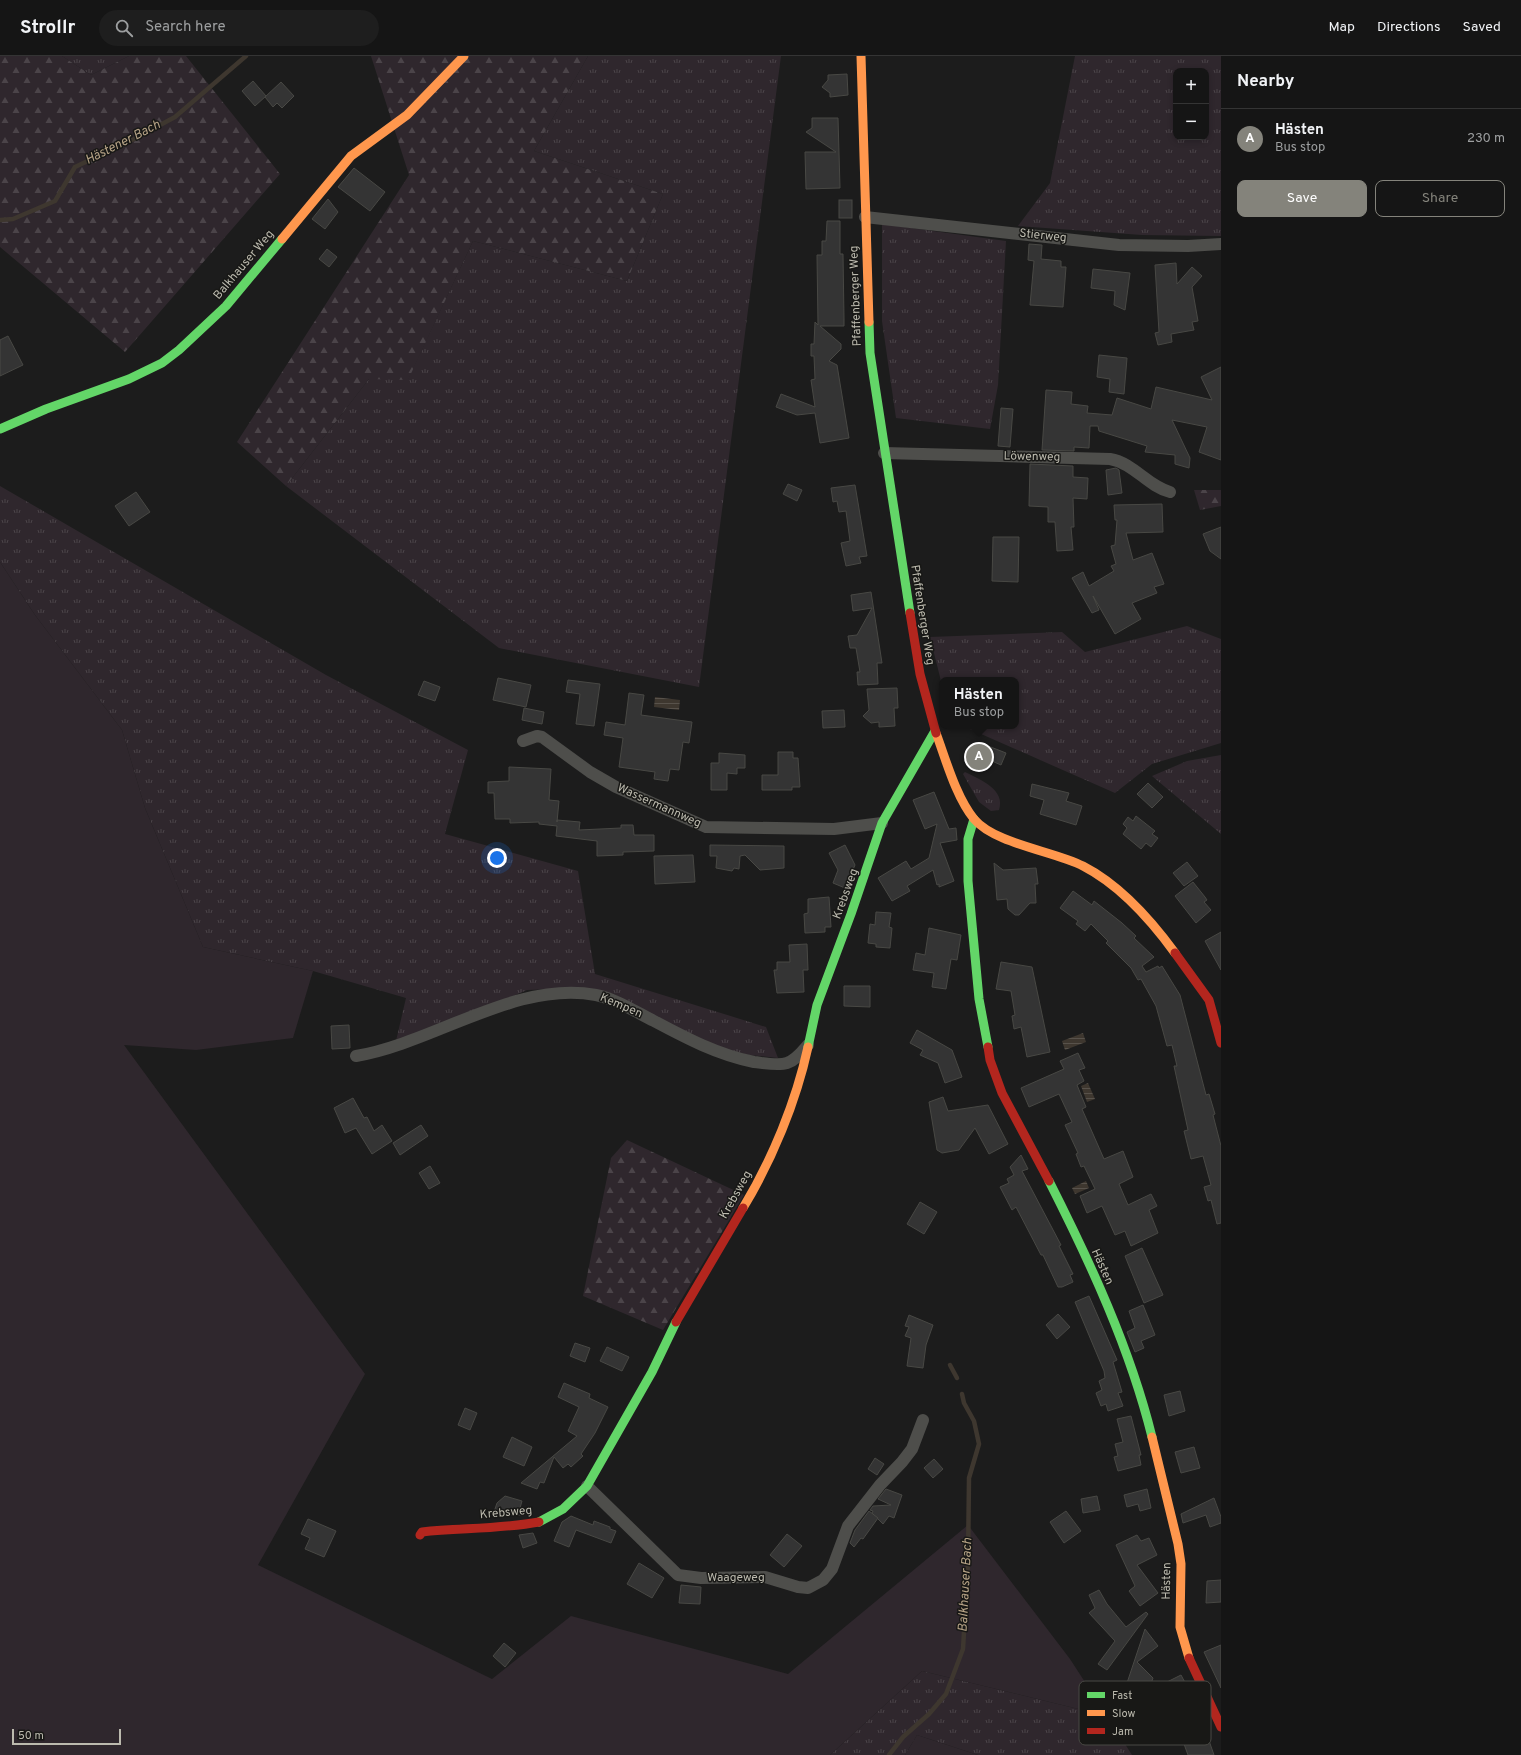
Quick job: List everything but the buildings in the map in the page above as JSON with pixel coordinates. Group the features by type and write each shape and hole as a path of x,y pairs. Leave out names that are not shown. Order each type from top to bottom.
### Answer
{"street":[{"name":"Balkhauser Weg","path":"0,429 46,409 129,379 162,363 179,350 210,323 231,301 351,156 407,115 464,56"},
{"name":"Pfaffenberger Weg","path":"861,56 870,353 884,453 920,674 935,731 956,787 974,819 990,831 1002,837 1082,865 1102,877 1129,900 1164,938 1202,987 1209,1000 1221,1043"},
{"name":"Stierweg","path":"865,217 1119,245 1195,246 1221,244"},
{"name":"Löwenweg","path":"884,453 1110,459 1125,464 1154,486 1170,492"},
{"name":"Krebsweg","path":"420,1535 422,1532 441,1529 524,1525 541,1522 563,1509 587,1486 652,1372 680,1314 759,1180 797,1090 817,1005 852,914 882,823 935,731"},
{"name":"Wassermannweg","path":"523,741 537,736 542,737 590,772 616,787 706,827 834,829 882,823"},
{"name":"Hästen","path":"974,819 968,839 968,881 979,999 990,1060 1002,1093 1028,1139 1099,1288 1142,1398 1178,1544 1181,1564 1179,1614 1180,1627 1188,1656 1200,1681"},
{"name":"Kempen","path":"356,1056 374,1053 399,1045 506,1005 549,994 564,992 597,996 619,1003 690,1040 730,1056 745,1060 773,1064 787,1063 796,1058 808,1045"},
{"name":"Waageweg","path":"587,1486 678,1575 702,1578 765,1577 798,1587 808,1588 823,1580 832,1569 848,1526 880,1485 912,1449 923,1420"},
{"name":"Hästen","path":"1211,1705 1221,1727"}],"green space":[{"path":"0,56 62,56 91,75 129,56 186,56 280,174 125,352 0,247"},
{"path":"62,56 129,56 91,75"},
{"path":"371,56 588,56 534,151 663,194 627,281 473,241 408,380 369,379 286,486 237,442 409,175"},
{"path":"588,56 781,56 699,687 499,648 286,486 369,379 408,379 473,241 627,281 663,194 534,151"},
{"path":"1075,56 1221,56 1221,236 1142,235 1018,226 1050,183"},
{"path":"882,224 1006,241 998,385 990,429 896,418 882,321"},
{"path":"0,486 326,675 468,750 445,834 578,871 595,974 766,1027 778,1058 749,1055 717,1048 677,1029 614,994 582,988 527,990 486,1008 396,1041 406,998 313,971 203,947 145,808 122,730 35,615 0,562"},
{"path":"1194,490 1221,490 1221,506 1200,510"},
{"path":"0,562 35,615 122,730 145,808 203,947 313,971 293,1038 196,1050 124,1045 365,1374 258,1565 492,1679 571,1616 788,1674 968,1525 1070,1659 1084,1681 1079,1681 1079,1709 922,1671 830,1755 0,1755"},
{"path":"1187,626 1221,639 1221,743 1152,764 1115,793 970,729 1019,729 1019,677 940,677 930,637 1062,632 1085,652"},
{"path":"1221,755 1221,834 1152,776 1187,761"},
{"path":"965,772 985,782 996,791 1000,803 999,810 991,811 979,802 963,774"},
{"path":"627,1140 744,1195 663,1330 583,1296 611,1158"},
{"path":"922,1671 1079,1709 1079,1745 1126,1745 1132,1755 978,1755 917,1735 905,1755 830,1755"},
{"path":"917,1735 978,1755 905,1755"}],"shaded area":[{"path":"655,697 680,700 679,710 654,707"},
{"path":"1083,1033 1086,1042 1065,1050 1062,1041"},
{"path":"1088,1083 1095,1099 1087,1102 1081,1086"},
{"path":"1086,1181 1089,1188 1075,1194 1072,1188"}],"waterway":[{"name":"Hästener Bach","path":"0,220 13,219 55,201 75,167 136,138 175,117 246,56"},
{"name":"Balkhauser Bach","path":"950,1365 957,1378"},
{"name":"Balkhauser Bach","path":"889,1755 903,1737 929,1714 946,1694 963,1649 968,1563 969,1478 979,1444 974,1421 964,1403 962,1394"}],"traffic: fast":[{"path":"0,429 46,409 129,379 162,363 179,350 226,306 282,239"},
{"path":"869,322 870,353 910,613"},
{"path":"808,1047 817,1005 851,914 882,823 935,731"},
{"path":"974,819 968,839 968,881 979,999 988,1047"},
{"path":"1049,1181 1094,1274 1121,1338 1143,1404 1152,1437"},
{"path":"539,1522 563,1509 587,1486 652,1372 676,1322"}],"traffic: slow":[{"path":"282,239 351,156 407,115 464,56"},
{"path":"861,56 869,322"},
{"path":"936,733 957,789 974,819 984,828 996,835 1071,861 1097,874 1134,904 1156,928 1175,953"},
{"path":"743,1208 754,1190 782,1130 797,1089 808,1047"},
{"path":"1152,1437 1178,1544 1181,1564 1180,1627 1189,1658"}],"traffic: jam":[{"path":"910,613 920,674 936,733"},
{"path":"1175,953 1209,1000 1221,1043"},
{"path":"988,1047 990,1060 1002,1093 1049,1181"},
{"path":"676,1322 743,1208"},
{"path":"420,1535 422,1532 510,1526 539,1522"},
{"path":"1189,1658 1200,1681"},
{"path":"1211,1705 1221,1727"}],"place":[{"name":"Hästen","path":"979,757"}]}
